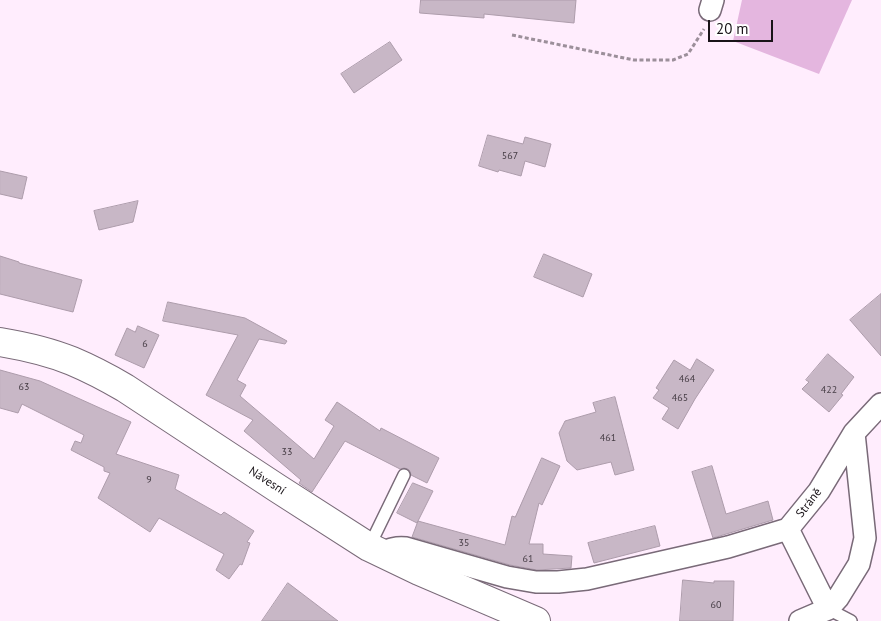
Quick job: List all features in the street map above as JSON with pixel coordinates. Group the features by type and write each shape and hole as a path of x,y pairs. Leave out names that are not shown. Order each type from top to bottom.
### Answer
{"street":[{"name":"Návesní","path":"0,342 19,345 71,360 100,374 125,388 276,488 375,550 536,621"},
{"name":"Stráně","path":"828,609 788,529 818,491 854,433 881,404"},
{"path":"800,621 828,609 838,598 859,564 865,538 854,433"},
{"path":"375,550 398,547 406,548 507,578 536,582 558,582 587,578 728,547 788,529"}],"lane":[{"path":"375,550 404,475"},
{"path":"828,609 851,621"}],"path":[{"path":"512,35 634,60 673,60 688,54 703,32 712,5"}],"shaded area":[{"path":"742,0 852,0 819,74 733,41"}],"building":[{"path":"421,0 576,0 574,23 484,14 484,18 420,13"},
{"path":"390,42 402,60 354,93 341,74"},
{"path":"488,135 523,144 525,137 551,144 545,167 525,161 521,176 479,166"},
{"path":"0,171 27,177 22,199 0,194"},
{"path":"138,201 133,222 99,230 94,211"},
{"path":"544,254 592,274 583,297 534,277"},
{"path":"0,256 82,280 73,312 0,294"},
{"path":"881,294 881,356 850,320"},
{"path":"168,302 245,318 287,341 285,344 259,339 237,380 246,385 240,396 314,459 334,426 325,420 337,402 380,431 381,428 439,458 427,483 411,475 408,469 400,469 345,441 312,492 299,483 301,480 244,431 253,420 206,395 238,335 163,321"},
{"path":"138,326 159,335 144,368 115,355 127,328 135,332"},
{"path":"828,354 854,377 841,394 843,395 829,412 802,389 809,382 806,380"},
{"path":"697,359 714,370 678,429 662,419 669,408 653,398 659,390 656,388 674,360 690,370"},
{"path":"0,370 40,381 131,422 116,454 179,475 175,489 221,515 224,512 254,531 247,542 250,543 242,565 240,564 229,579 216,570 224,554 159,518 150,532 98,498 110,473 104,471 104,467 71,450 75,441 81,443 84,435 22,404 18,413 0,408"},
{"path":"615,397 634,470 615,475 611,462 577,470 567,461 559,433 565,421 596,412 593,403"},
{"path":"542,458 560,466 542,505 539,503 529,544 543,544 543,554 572,556 571,568 537,570 510,565 412,537 418,521 505,545 512,516 515,517"},
{"path":"712,466 726,514 768,501 773,520 713,538 692,472"},
{"path":"413,483 433,491 417,523 397,513"},
{"path":"655,526 660,546 594,563 588,543"},
{"path":"683,580 714,583 714,581 734,581 733,621 680,621"},
{"path":"288,583 338,621 262,621"}]}
